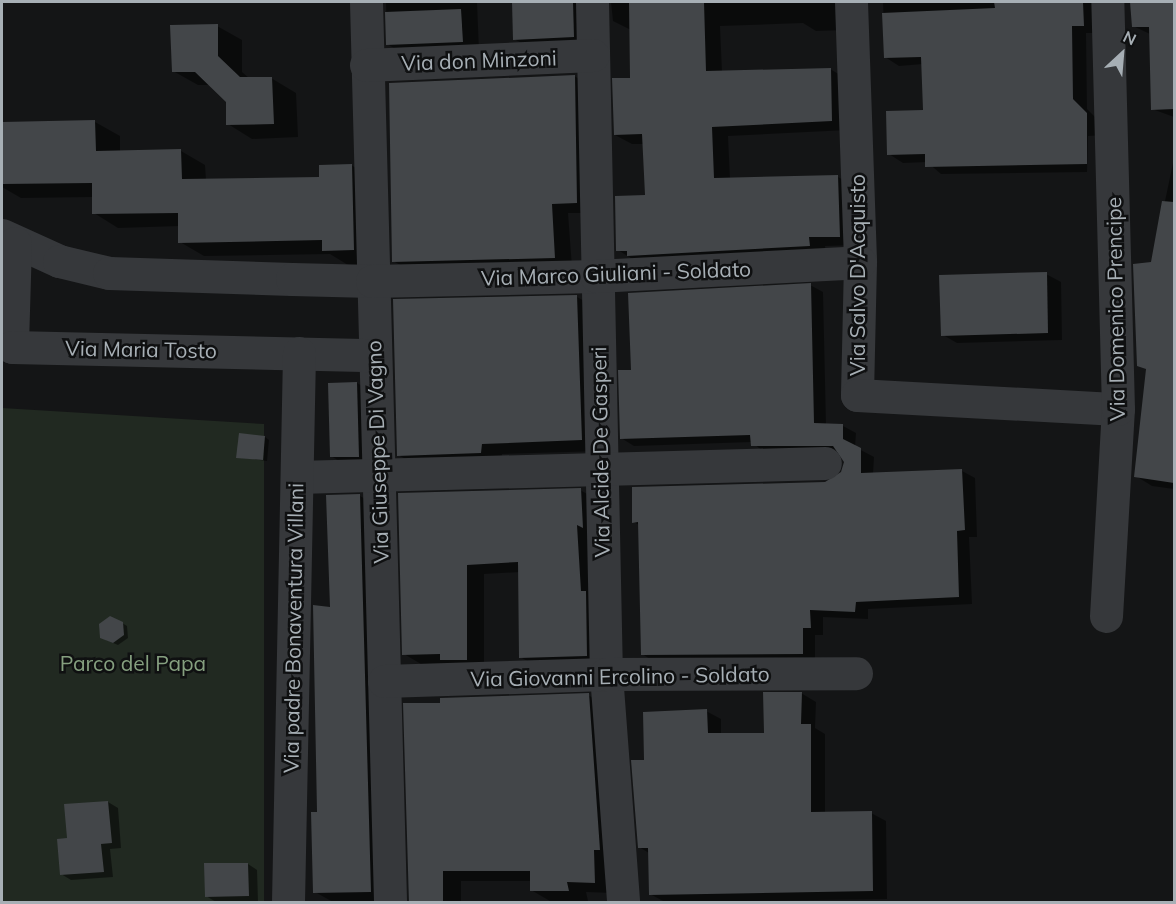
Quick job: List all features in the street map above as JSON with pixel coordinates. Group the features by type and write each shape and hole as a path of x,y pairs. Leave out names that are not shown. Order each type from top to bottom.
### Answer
{"street":[{"name":"Via Giuseppe Di Vagno","path":"366,2 390,903"},
{"name":"Via Alcide De Gasperi","path":"592,2 606,674 623,903"},
{"name":"Via Salvo D'Acquisto","path":"851,2 860,262 857,395 1118,409"},
{"name":"Via Domenico Prencipe","path":"1106,616 1118,409 1107,2"},
{"name":"Via don Minzoni","path":"366,65 593,55"},
{"name":"Via Maria Tosto","path":"372,281 109,273 59,261 8,239 12,346 374,355"},
{"name":"Via Marco Giuliani - Soldato","path":"372,281 596,276 860,262"},
{"name":"Via padre Bonaventura Villani","path":"288,903 299,353"},
{"path":"297,477 825,464"},
{"name":"Via Giovanni Ercolino - Soldato","path":"384,681 606,674 856,673"}],"green space":[{"name":"Parco del Papa","path":"2,408 264,424 264,902 2,902"}],"building":[{"path":"512,2 573,2 574,37 513,40"},
{"path":"629,2 704,2 706,71 831,68 832,121 712,127 714,178 838,175 840,237 809,237 810,246 627,256 627,251 616,251 615,196 645,195 642,134 614,135 612,78 630,78"},
{"path":"994,2 1083,2 1084,26 1072,26 1073,99 1087,113 1087,164 925,167 925,154 887,155 886,111 923,110 921,57 884,58 882,13 995,8"},
{"path":"1130,2 1174,2 1174,109 1151,110 1149,27 1132,27"},
{"path":"461,9 463,42 386,45 385,12"},
{"path":"218,24 218,56 240,77 272,77 274,124 226,125 226,102 195,72 172,72 170,25"},
{"path":"575,75 577,203 552,204 555,258 392,262 389,83"},
{"path":"95,120 96,151 181,149 182,179 319,177 319,165 352,164 354,250 322,251 322,240 178,243 178,213 92,214 92,183 2,184 2,122"},
{"path":"1162,201 1174,202 1174,483 1134,477 1146,369 1137,366 1133,264 1151,262"},
{"path":"1047,272 1048,333 941,336 939,275"},
{"path":"811,283 814,423 843,424 843,439 861,448 861,473 962,469 965,530 957,531 959,597 856,602 855,612 810,610 811,628 803,628 803,654 641,655 638,522 632,523 632,487 825,482 841,472 844,462 833,446 751,446 750,435 620,439 618,370 631,370 628,293"},
{"path":"577,295 582,440 482,444 481,453 397,456 393,299"},
{"path":"357,382 359,457 330,457 328,383"},
{"path":"239,433 265,436 263,460 236,458"},
{"path":"581,488 583,528 577,525 581,591 586,591 587,656 519,658 518,562 467,565 467,660 440,660 440,654 402,655 398,493"},
{"path":"360,494 371,892 313,893 311,812 317,812 313,605 330,607 326,495"},
{"path":"110,616 123,622 124,635 113,643 100,638 99,624"},
{"path":"763,692 802,692 801,724 811,724 811,812 872,811 873,891 649,895 648,848 638,848 631,760 644,760 643,712 707,709 708,733 764,733"},
{"path":"589,693 600,850 594,850 595,883 567,882 569,891 530,891 530,871 443,871 443,903 409,903 403,703 440,703 440,698"},
{"path":"108,801 112,843 101,844 104,872 60,875 57,839 67,838 64,804"},
{"path":"204,863 248,863 249,896 205,897"}]}
